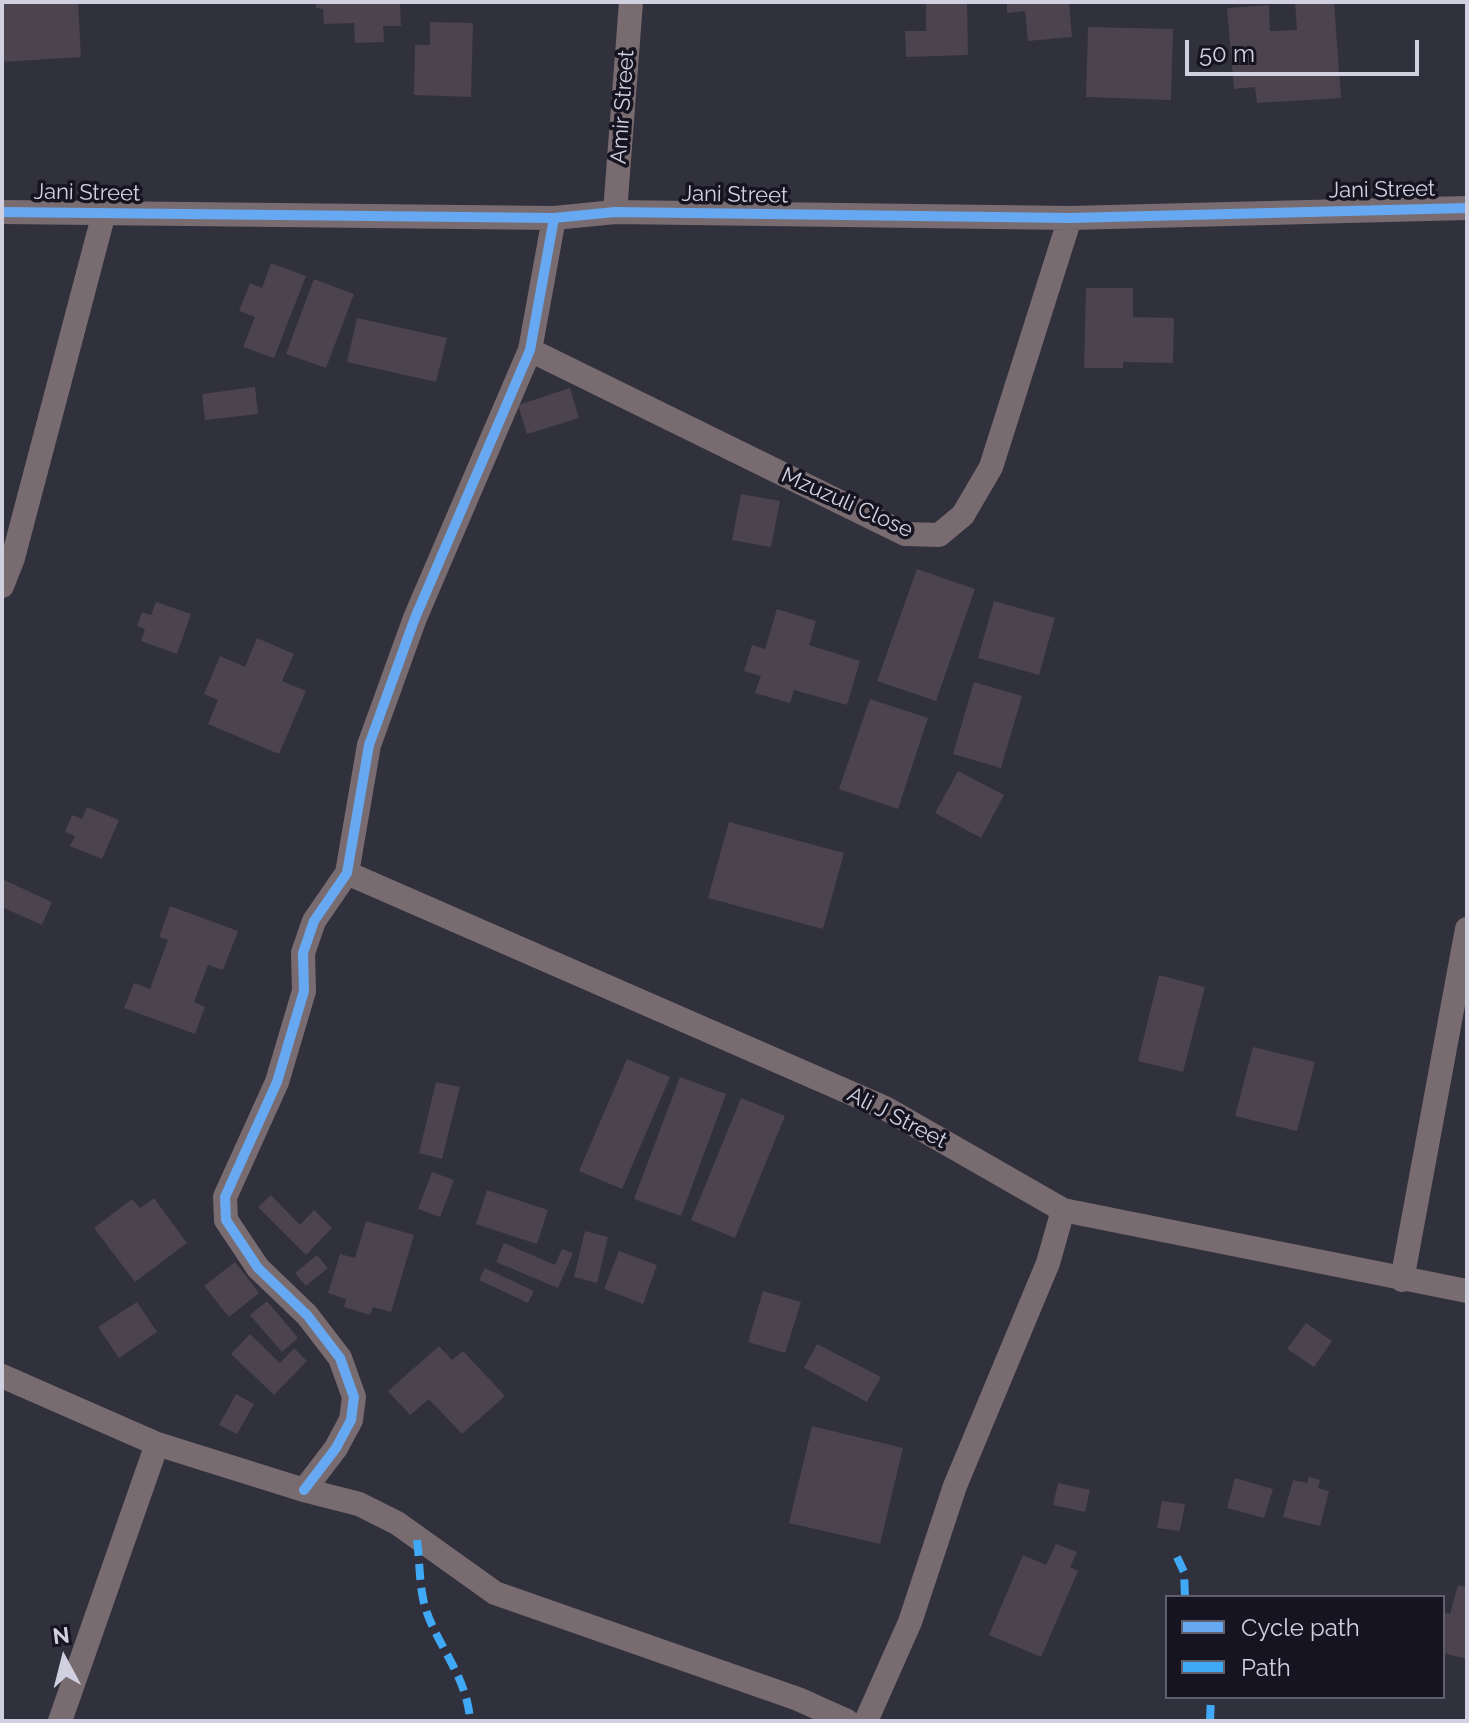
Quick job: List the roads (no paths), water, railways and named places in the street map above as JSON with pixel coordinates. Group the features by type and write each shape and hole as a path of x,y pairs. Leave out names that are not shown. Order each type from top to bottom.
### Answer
{"street":[{"name":"Amir Street","path":"615,212 631,2"},
{"name":"Jani Street","path":"2,212 554,218 615,212 1070,218 1467,208"},
{"path":"2,586 13,558 104,213"},
{"path":"304,1490 336,1448 351,1420 354,1397 340,1358 307,1315 258,1268 226,1220 225,1197 277,1082 304,991 303,953 314,921 347,873 369,745 415,618 530,350 554,218"},
{"name":"Mzuzuli Close","path":"530,350 905,534 939,535 963,515 991,467 1070,218"},
{"name":"Ali J Street","path":"347,873 885,1108 1063,1210 1467,1291"},
{"path":"1402,1280 1467,929"},
{"path":"866,1721 910,1622 955,1486 1048,1263 1063,1210"},
{"path":"2,1376 157,1444 359,1504 397,1523 495,1593 795,1710 847,1721"},
{"path":"60,1721 157,1444"}]}
